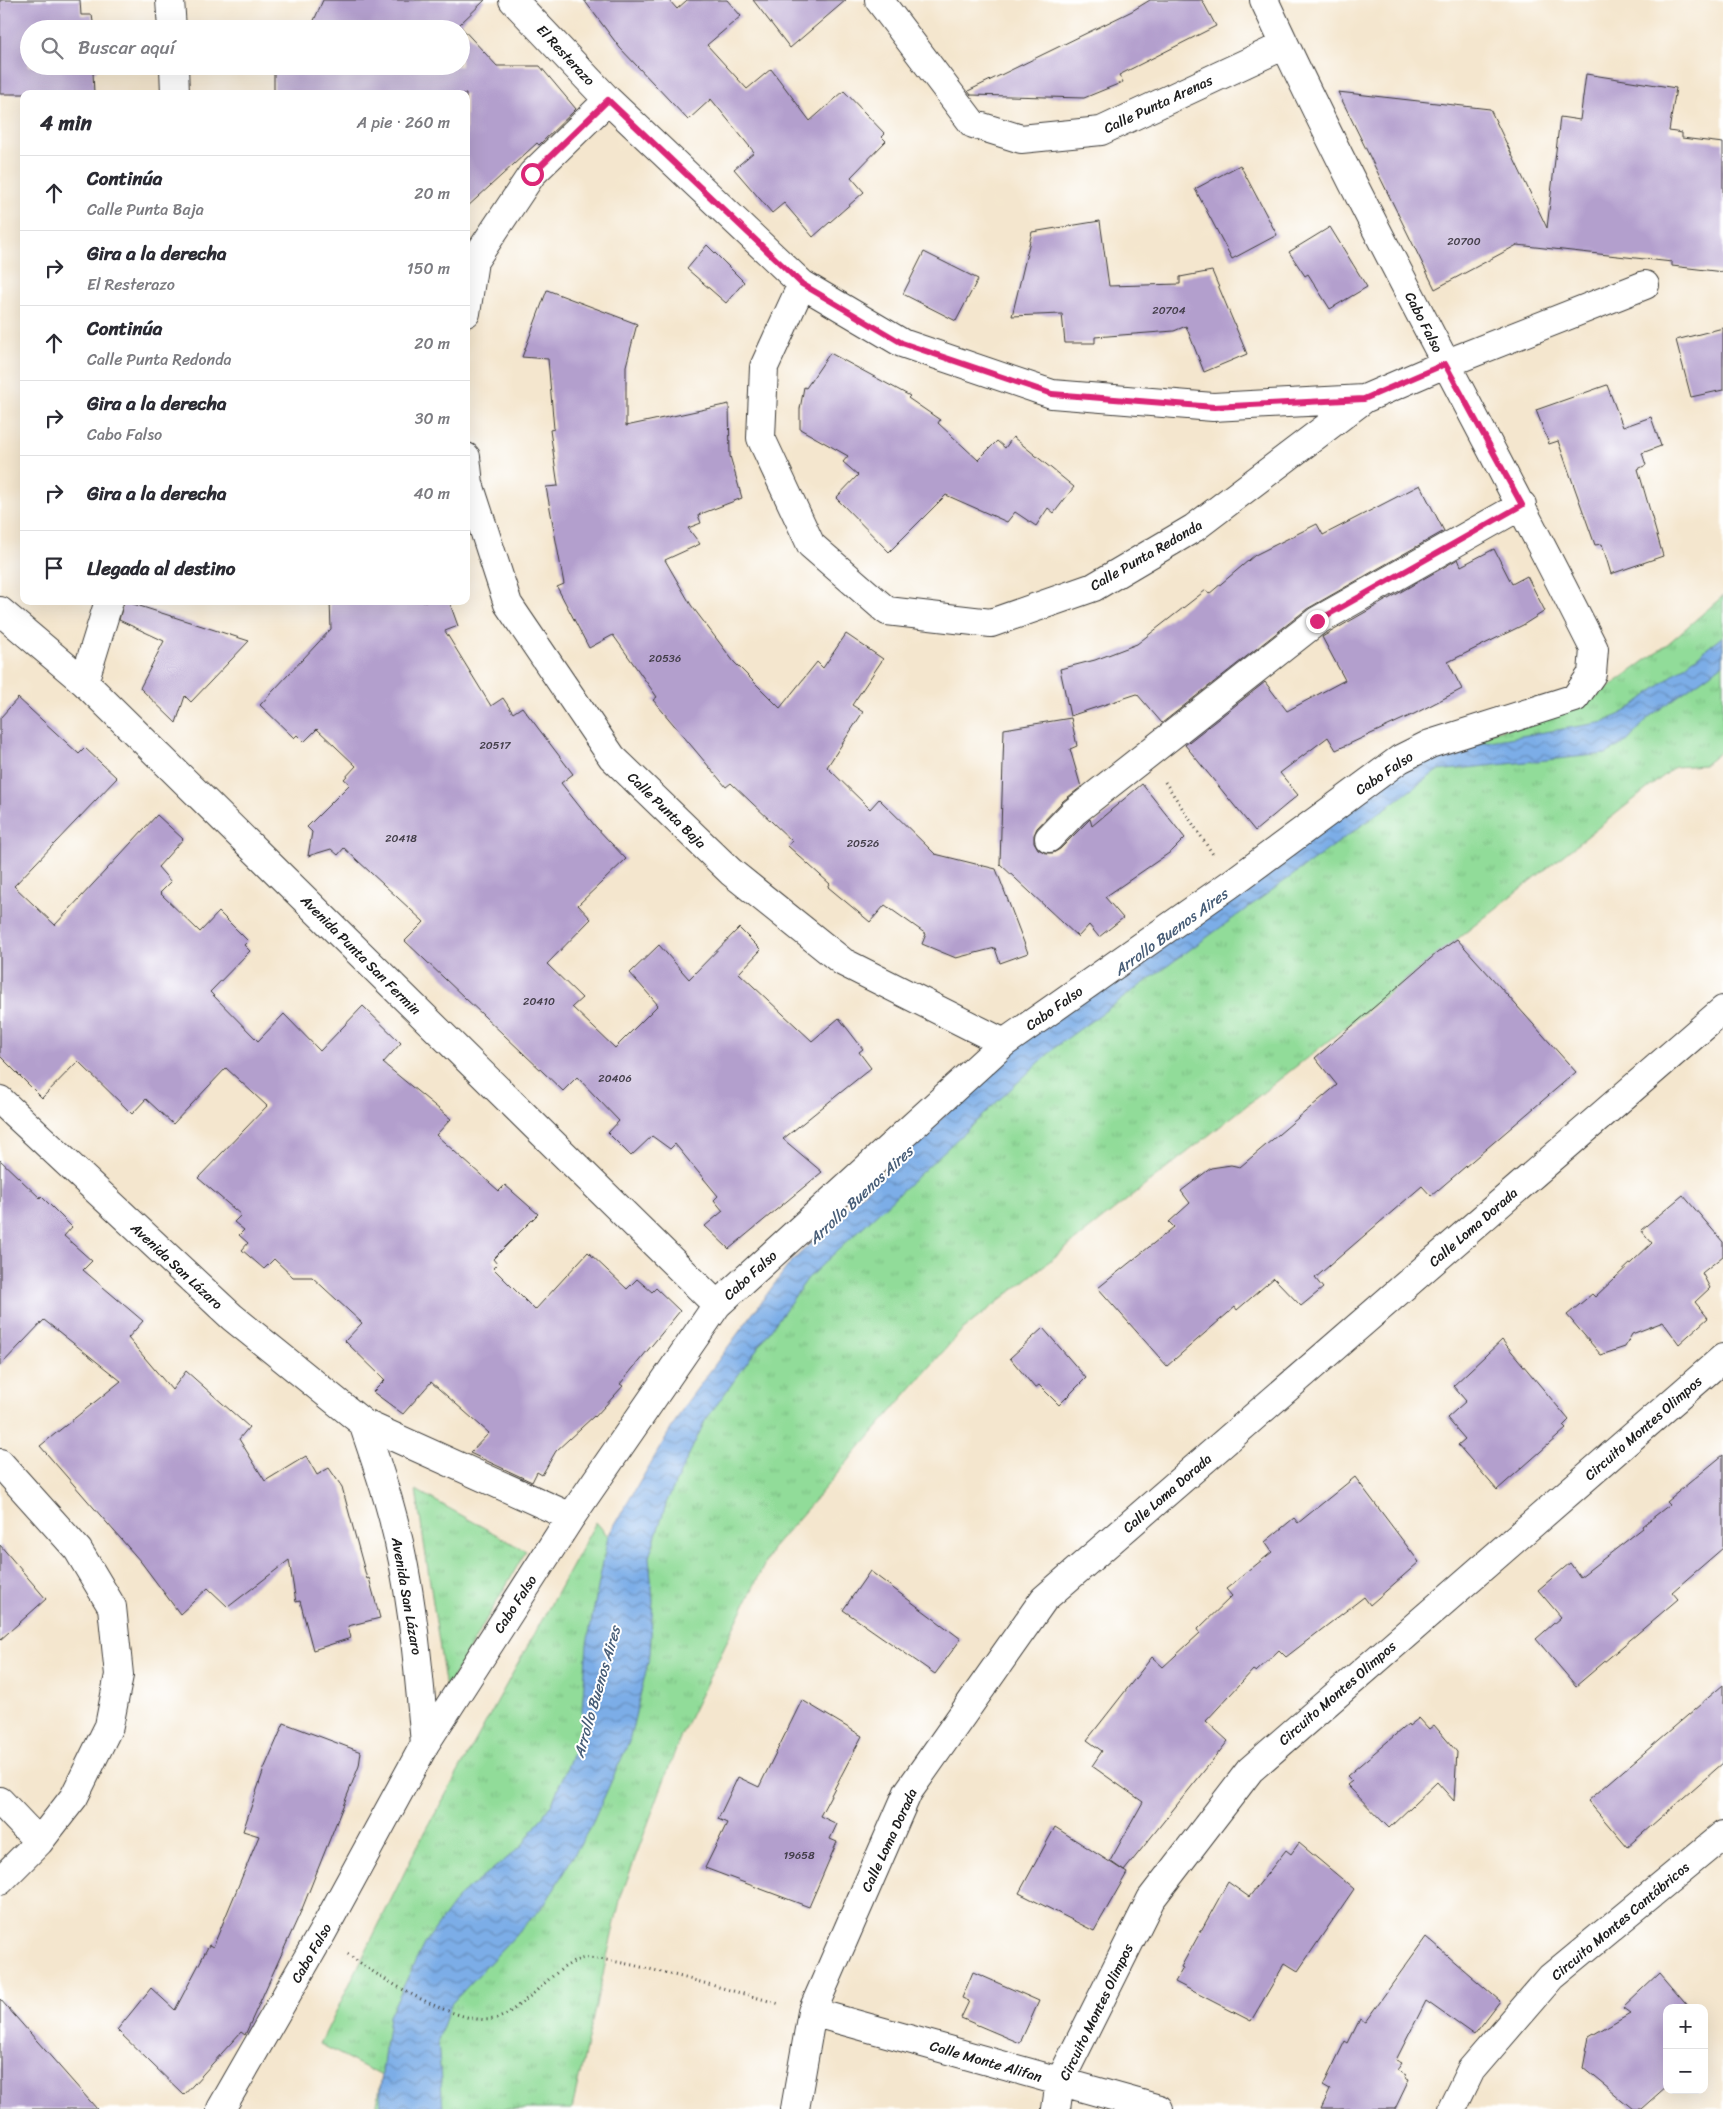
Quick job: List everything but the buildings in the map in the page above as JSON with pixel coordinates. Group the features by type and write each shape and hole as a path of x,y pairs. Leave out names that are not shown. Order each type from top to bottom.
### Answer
{"street":[{"path":"170,0 171,20"},
{"name":"El Resterazo","path":"513,0 608,100 802,284 902,343 1052,394 1214,407 1364,399"},
{"name":"Calle Punta Arenas","path":"879,0 973,124 1021,139 1101,131 1285,45"},
{"name":"Cabo Falso","path":"221,2109 322,1934 425,1744 570,1517 717,1305 1004,1044 1232,883 1400,759 1430,744 1575,698 1592,674 1594,649 1522,505 1445,364 1264,0"},
{"path":"174,75 175,90"},
{"path":"470,287 474,261 532,174 608,100"},
{"name":"Calle Punta Redonda","path":"802,284 764,367 761,438 811,546 886,611 991,623 1094,587 1194,528 1364,399 1445,364 1645,285"},
{"name":"Calle Punta Baja","path":"470,487 508,604 612,758 731,872 843,962 1004,1044"},
{"path":"1050,838 1074,812 1317,621 1522,505"},
{"path":"84,682 107,605"},
{"name":"Avenida Punta San Fermin","path":"0,611 84,682 717,1305"},
{"name":"Calle Loma Dorada","path":"795,2109 812,2012 908,1792 1044,1599 1723,1010"},
{"name":"Avenida San Lázaro","path":"0,1100 232,1317 363,1423 570,1517"},
{"name":"Circuito Montes Olimpos","path":"1056,2109 1060,2081 1151,1899 1250,1770 1723,1358"},
{"name":"Avenida San Lázaro","path":"363,1423 390,1508 404,1570 416,1641 425,1744"},
{"path":"0,1463 78,1550 112,1607 119,1675 109,1726 74,1797 39,1842 0,1881"},
{"path":"0,1801 39,1842"},
{"name":"Circuito Montes Cantábricos","path":"1452,2109 1471,2070 1551,1977 1723,1835"},
{"name":"Calle Monte Alifan","path":"812,2012 1159,2109"}],"path":[{"path":"1146,754 1232,883"},
{"path":"322,1934 360,1963 394,1985 467,2018 497,2018 522,2003 554,1975 582,1959 616,1962 812,2012"}],"green space":[{"path":"1723,596 1723,750 1704,765 1675,767 961,1331 772,1549 681,1735 621,1896 572,2109 376,2109 382,2076 320,2044 418,1845 596,1522 608,1536 777,1281 1043,1025 1425,752 1583,706 1664,647"},
{"path":"416,1490 526,1551 446,1689"}],"water":[{"name":"Arrollo Buenos Aires","path":"1723,636 1723,664 1649,717 1628,741 1606,754 1437,771 1058,1045 808,1278 705,1421 667,1501 649,1557 653,1600 650,1654 629,1742 592,1824 545,1904 451,2004 438,2040 443,2109 381,2109 380,2090 389,2016 424,1944 460,1895 521,1847 552,1803 580,1736 587,1644 608,1536 685,1405 790,1263 1027,1037 1425,752 1605,722 1628,710"}],"route":[{"path":"532,174 608,100 802,284 902,343 1052,394 1214,407 1364,399 1445,364 1522,505 1317,621"}]}
